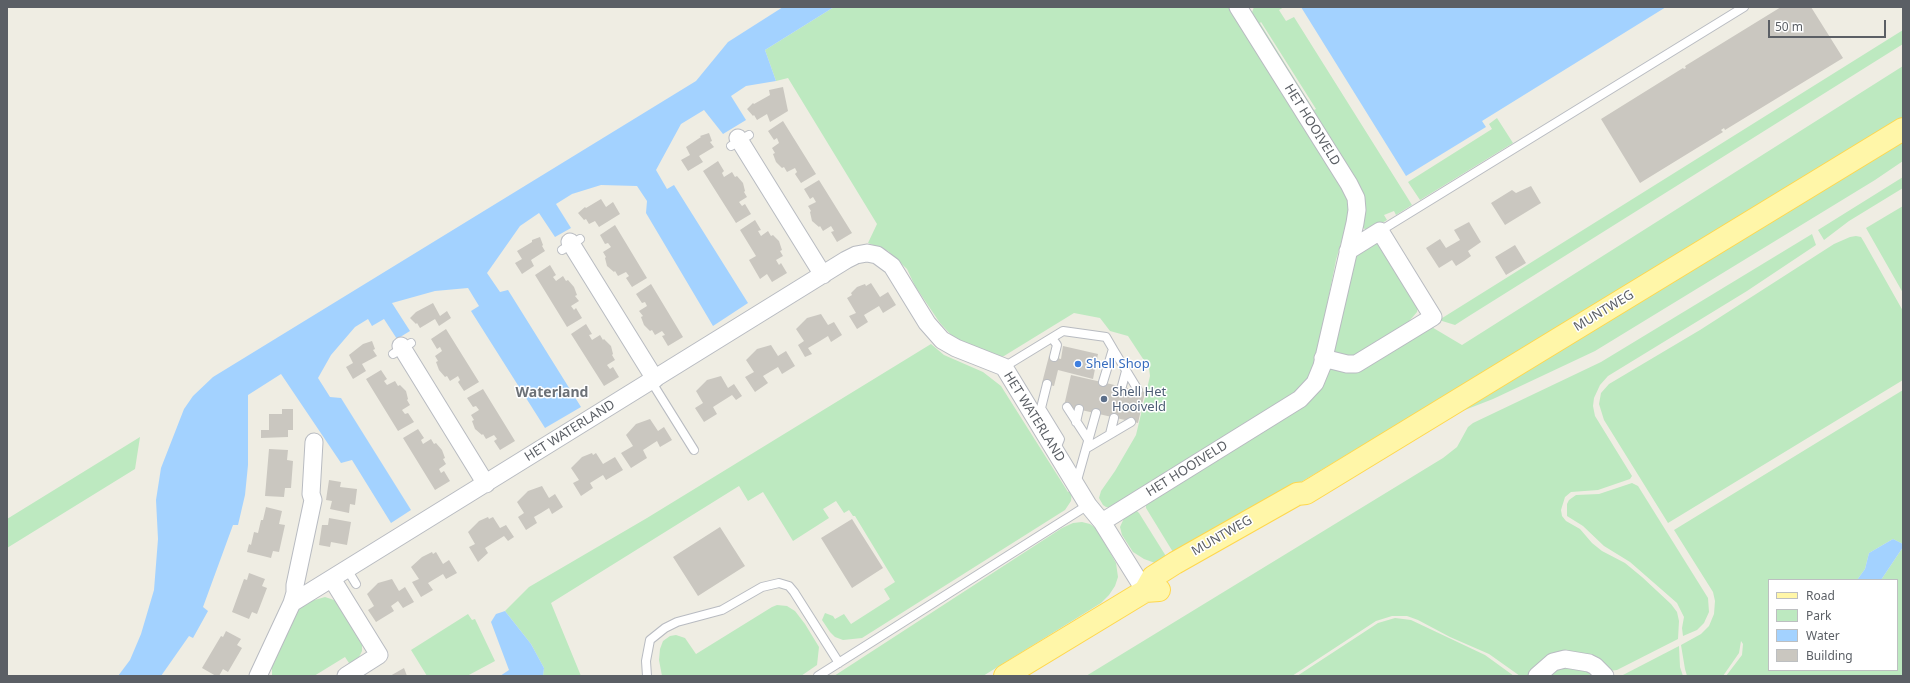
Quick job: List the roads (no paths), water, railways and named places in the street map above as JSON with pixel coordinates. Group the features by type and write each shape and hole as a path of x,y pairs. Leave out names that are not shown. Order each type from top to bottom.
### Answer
{"main road":[{"name":"MUNTWEG","path":"1005,676 1145,590 1160,590 1302,500 1306,493 1903,129"}],"street":[{"name":"HET HOOIVELD","path":"1102,522 1300,399 1315,383 1323,358 1357,210 1353,191 1238,7"},
{"path":"739,139 823,275"},
{"path":"1323,358 1347,364 1356,364 1433,317 1380,231 1348,251"},
{"path":"571,244 653,380"},
{"name":"HET WATERLAND","path":"292,603 856,255 877,255 892,266 927,323 939,337 956,348 1004,367 1088,505 1102,522"},
{"path":"402,348 486,484"},
{"path":"259,675 292,603 313,500 311,494 314,442"},
{"path":"1102,522 1145,590"},
{"path":"332,579 379,655 373,665 346,676"},
{"path":"1537,676 1553,662 1565,659 1575,659 1595,666 1605,676"}],"lane":[{"path":"1380,231 1744,7"},
{"path":"1004,367 1063,331 1106,337 1138,390"},
{"path":"1052,338 1057,345 1054,357"},
{"path":"1103,382 1114,349"},
{"path":"1122,386 1126,371"},
{"path":"653,380 694,450"},
{"path":"1047,384 1041,408 1060,439 1055,451"},
{"path":"1068,407 1088,444"},
{"path":"1076,422 1079,409"},
{"path":"1076,485 1096,413"},
{"path":"1110,434 1114,418"},
{"path":"1088,444 1132,422"},
{"path":"818,676 1088,505"},
{"path":"347,569 356,584"},
{"path":"647,676 648,646 650,640 660,632 677,622 722,610 762,587 779,583 789,586 794,592 839,663"}],"water":[{"path":"783,7 834,7 765,50 776,81 746,86 731,96 746,120 723,134 704,110 681,124 656,170 667,189 674,185 748,303 713,326 646,213 647,201 637,186 601,185 572,194 556,204 571,228 555,237 539,213 520,226 487,273 500,292 508,290 581,407 545,428 471,311 479,306 468,288 435,291 392,303 410,331 397,339 384,319 372,326 368,319 355,327 331,355 318,378 330,397 341,398 411,510 391,523 352,460 341,463 281,374 248,395 248,465 245,495 238,525 233,525 203,607 208,611 193,638 189,636 161,676 118,676 130,660 141,634 154,590 158,539 156,500 161,468 184,409 193,396 213,377 696,81 728,42"},
{"path":"1301,7 1666,7 1482,121 1486,127 1406,176"},
{"path":"1893,539 1903,544 1903,547 1882,579 1858,579 1865,569 1869,553"},
{"path":"505,611 531,644 544,668 543,676 500,676 509,670 491,622 496,614"}],"place":[{"name":"Shell Shop","path":"1078,364"},
{"name":"Shell Het Hooiveld","path":"1104,399"}],"district":[{"name":"Waterland","path":"552,393"}]}
